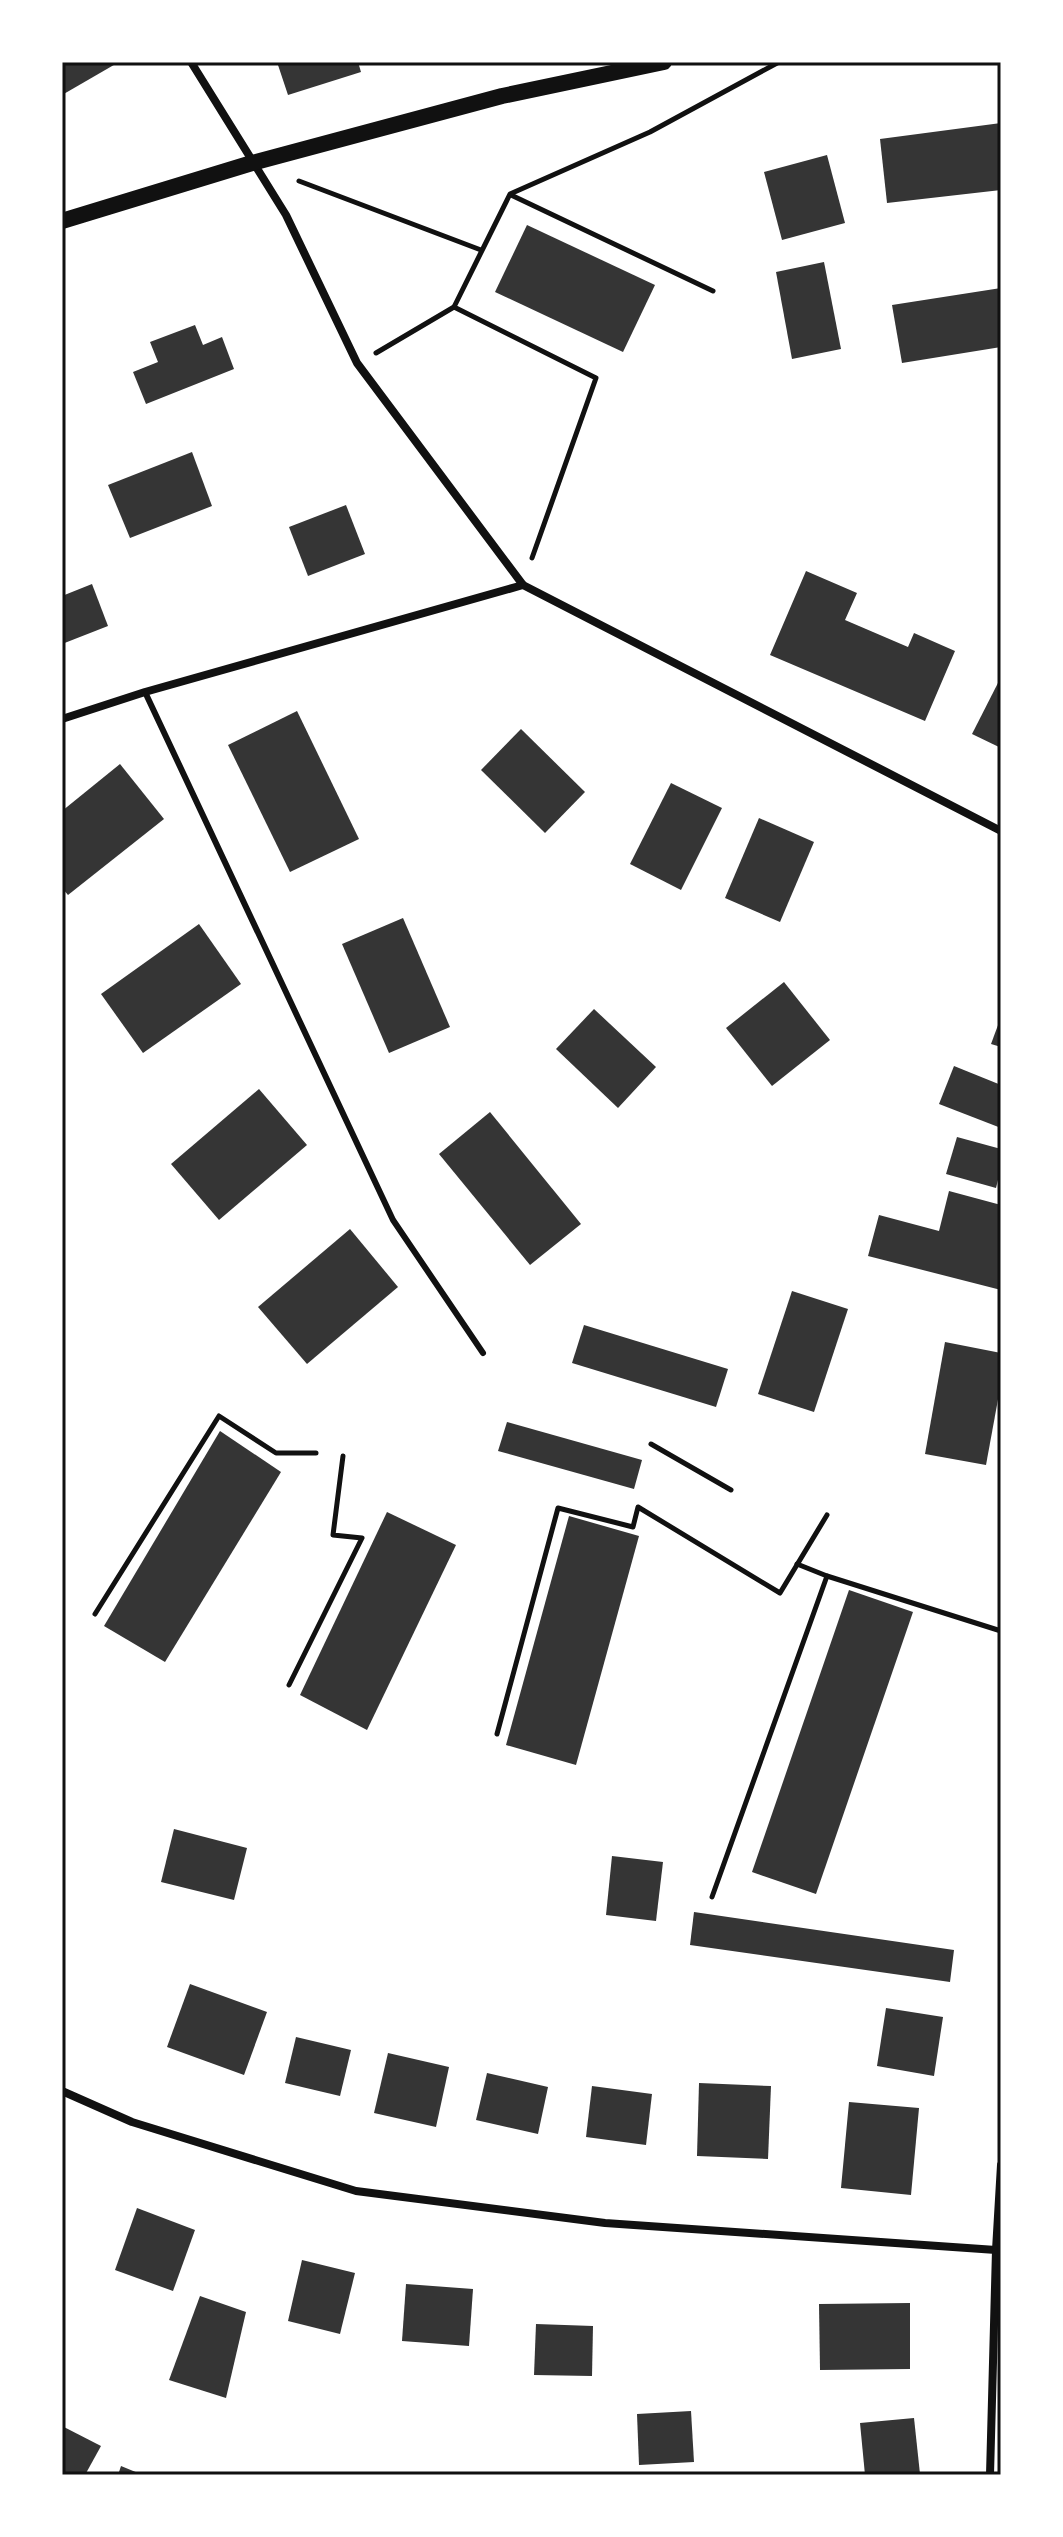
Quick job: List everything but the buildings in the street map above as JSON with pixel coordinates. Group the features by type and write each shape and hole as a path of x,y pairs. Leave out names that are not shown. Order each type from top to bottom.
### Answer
{"main road":[{"path":"62,221 252,163 502,96 664,62"}],"street":[{"path":"191,62 286,215 357,363 523,585 1001,831"},
{"path":"62,719 145,692 523,585"},
{"path":"62,2091 132,2122 356,2191 605,2223 996,2250"},
{"path":"990,2475 1001,2165"}],"lane":[{"path":"145,692 393,1220 483,1353"}],"path":[{"path":"357,363 454,307 510,194 650,132 779,62"},
{"path":"252,163 481,250"},
{"path":"510,194 713,291"},
{"path":"454,307 596,378 523,585"},
{"path":"95,1614 219,1416 276,1453 316,1453"},
{"path":"651,1444 731,1490"},
{"path":"289,1685 362,1538 333,1535 343,1456"},
{"path":"497,1734 558,1508 633,1527 638,1507 780,1593 827,1515"},
{"path":"797,1564 1001,1631"},
{"path":"712,1897 827,1576"}]}
